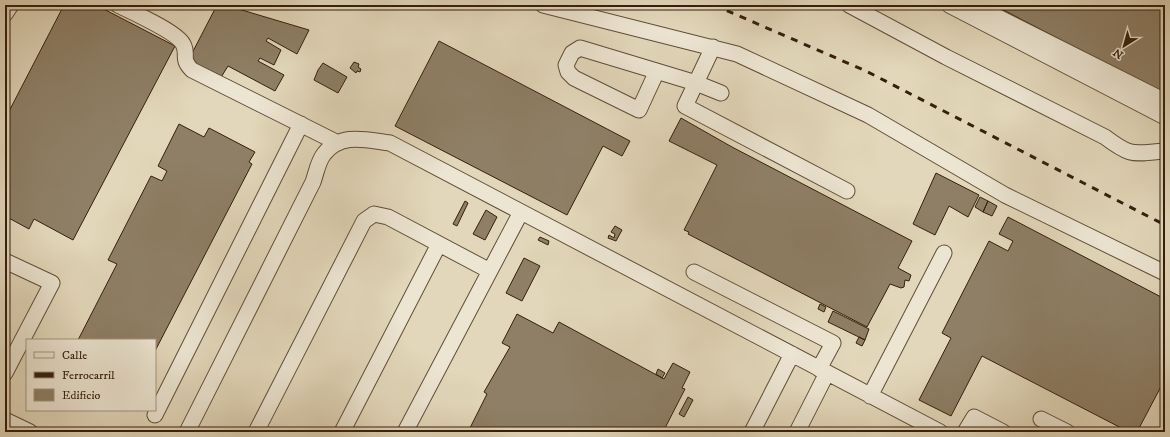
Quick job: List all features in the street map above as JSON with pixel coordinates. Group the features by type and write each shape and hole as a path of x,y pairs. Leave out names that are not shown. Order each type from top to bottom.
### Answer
{"street":[{"path":"5,14 10,5"},
{"path":"118,5 176,36 183,44 185,63 192,70 336,142"},
{"path":"543,5 737,54 824,93 868,115 1005,195 1165,273"},
{"path":"849,5 946,58 1105,137 1125,152 1145,154 1165,151"},
{"path":"949,5 1165,117"},
{"path":"974,5 1165,102"},
{"path":"714,47 685,106 847,191"},
{"path":"657,71 639,110 574,78 568,72 566,65 572,53 580,48 657,71 696,83 721,93"},
{"path":"155,415 301,124"},
{"path":"187,432 313,182 323,154 336,142 354,138 390,143 940,432"},
{"path":"405,432 521,212"},
{"path":"256,432 364,221 374,214 388,217 490,271"},
{"path":"342,432 439,244"},
{"path":"870,396 944,253"},
{"path":"5,261 52,283 5,373"},
{"path":"694,272 833,343 823,371 797,432"},
{"path":"752,432 792,354"},
{"path":"966,432 974,417 1003,432"},
{"path":"1041,419 1067,432"},
{"path":"5,420 30,432"}],"building":[{"path":"64,5 96,5 175,46 73,240 34,219 29,229 5,216 5,119"},
{"path":"217,5 225,5 309,30 297,54 268,38 266,41 281,50 274,65 260,58 258,61 284,75 275,91 228,66 220,79 188,61"},
{"path":"994,5 1165,5 1165,95"},
{"path":"439,41 630,141 622,156 603,146 567,215 395,126"},
{"path":"354,62 359,64 358,67 361,69 360,72 357,71 356,73 350,68"},
{"path":"323,63 347,77 338,93 314,80"},
{"path":"681,118 732,147 912,241 898,268 911,275 909,281 905,280 904,287 901,288 890,284 867,327 688,234 689,232 684,230 717,165 669,141"},
{"path":"179,124 204,137 209,128 255,152 249,162 252,164 156,349 156,339 79,339 117,264 108,260 151,176 162,181 167,171 158,166"},
{"path":"936,173 979,195 968,217 949,206 935,235 913,224"},
{"path":"980,197 988,201 983,212 975,207"},
{"path":"465,201 468,203 457,226 453,224"},
{"path":"988,201 997,206 992,216 983,212"},
{"path":"486,210 497,217 485,240 473,234"},
{"path":"1008,217 1165,299 1165,379 1137,432 1129,432 982,356 951,416 919,400 951,338 942,333 989,241 1008,251 1013,241 999,234"},
{"path":"615,226 622,230 616,241 608,238 609,235 614,238 615,234 611,232"},
{"path":"540,237 549,241 548,245 538,240"},
{"path":"524,258 540,266 522,301 506,293"},
{"path":"820,304 826,307 824,312 818,309"},
{"path":"833,311 869,329 865,340 828,322"},
{"path":"517,314 553,333 559,322 664,379 673,363 690,372 682,388 685,389 663,432 468,432 487,394 484,392 510,347 502,343"},
{"path":"859,337 865,340 862,346 856,343"},
{"path":"658,369 665,373 662,378 656,374"},
{"path":"688,397 693,400 684,417 679,414"}],"railway":[{"path":"714,5 866,71 1165,225"}]}
